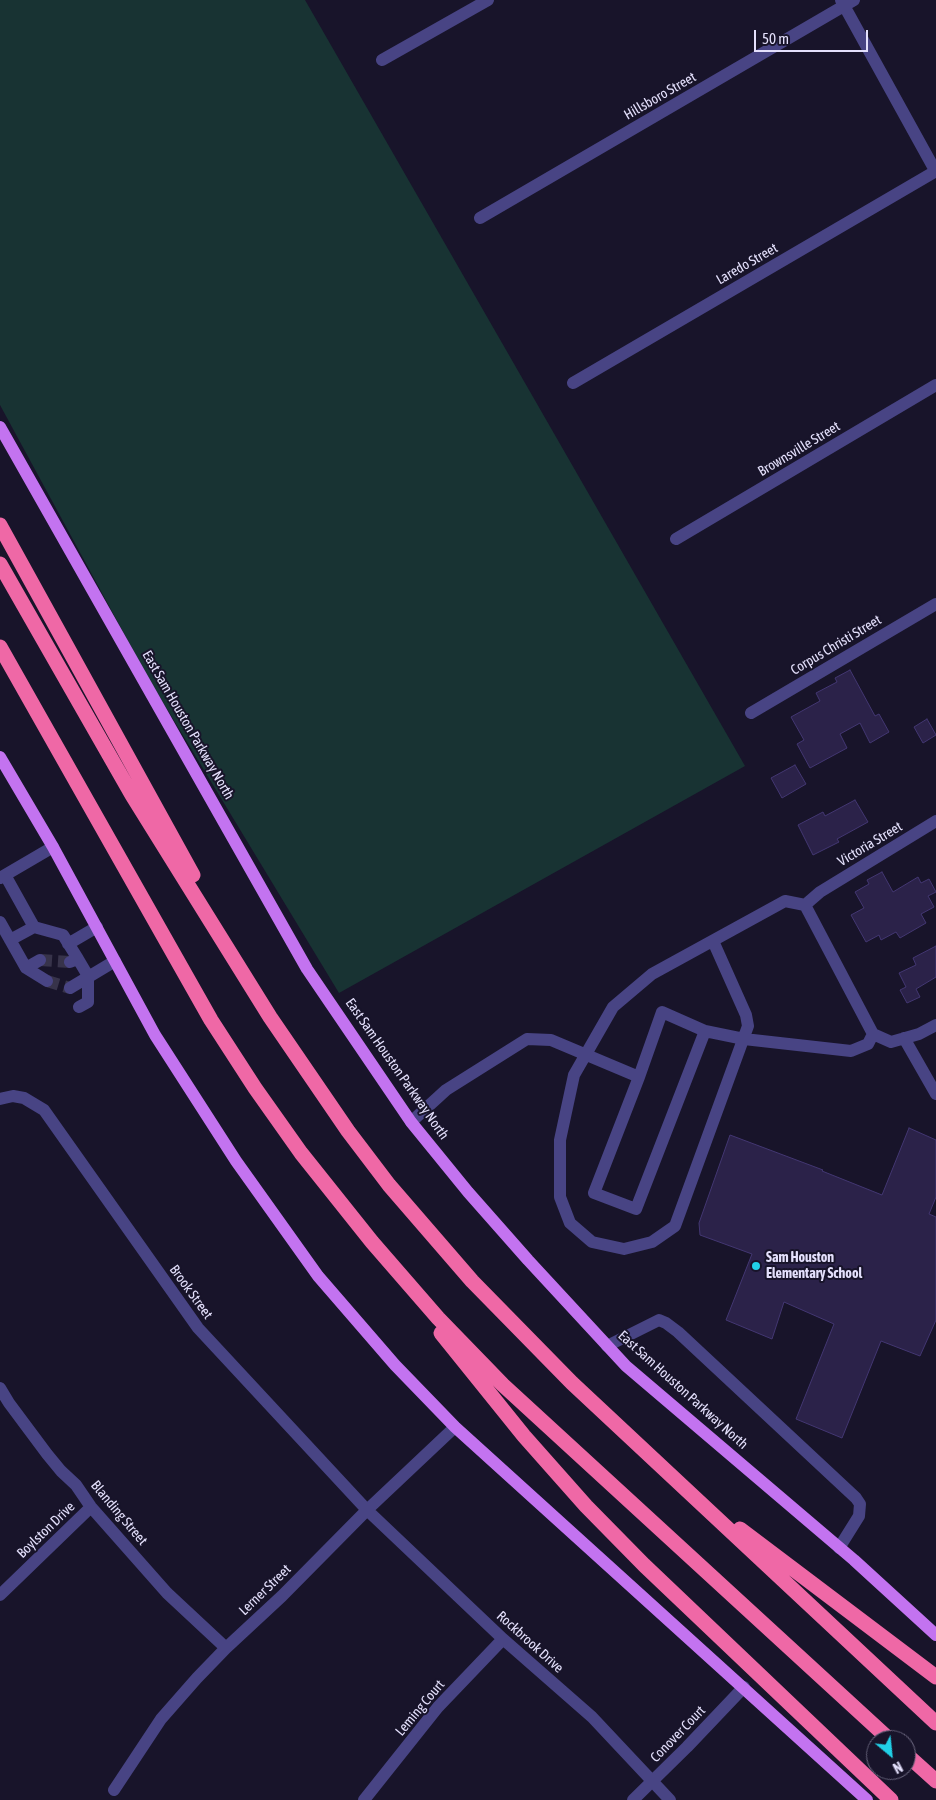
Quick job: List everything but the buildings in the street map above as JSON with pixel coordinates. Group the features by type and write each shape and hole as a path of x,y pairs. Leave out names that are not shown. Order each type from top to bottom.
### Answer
{"highway":[{"path":"0,525 270,1017"},
{"path":"0,564 132,795 270,1017 348,1131 432,1237 511,1322 572,1383 936,1723"},
{"path":"0,647 211,1020 300,1153 372,1242 438,1318 503,1386 879,1730"},
{"path":"372,1242 445,1339 586,1506 651,1571 890,1800"},
{"path":"676,1481 936,1677"},
{"path":"916,1763 936,1781"}],"main road":[{"name":"East Sam Houston Parkway North","path":"0,427 307,969 411,1122 468,1192 626,1366 839,1548 936,1635"},
{"path":"0,757 53,847 155,1035 236,1161 318,1276 395,1365 455,1426 867,1800"}],"street":[{"path":"382,60 488,0"},
{"path":"846,2 936,172"},
{"name":"Hillsboro Street","path":"480,218 846,2"},
{"name":"Laredo Street","path":"573,383 936,172"},
{"name":"Brownsville Street","path":"676,539 936,385"},
{"name":"Corpus Christi Street","path":"751,713 936,604"},
{"name":"Victoria Street","path":"805,905 820,892 936,821"},
{"path":"53,847 3,876 34,927 63,935 74,961 88,976 88,1002 79,1007"},
{"path":"713,941 746,1015 748,1026 675,1226 652,1242 624,1250 592,1242 570,1223 560,1197 560,1140 574,1075 613,1007 652,974 785,901 805,905 873,1034 891,1042 919,1034 936,1025"},
{"path":"0,922 26,968 47,981"},
{"path":"10,940 34,927"},
{"path":"68,944 97,928"},
{"path":"26,968 40,960"},
{"path":"70,988 115,961"},
{"path":"705,1031 636,1209 594,1193 662,1012 705,1031 744,1039 851,1051 868,1044 873,1034"},
{"path":"904,1038 936,1094"},
{"path":"411,1122 446,1090 527,1039 551,1040 639,1077"},
{"name":"Brook Street","path":"0,1099 13,1096 24,1098 44,1110 198,1328 367,1510"},
{"path":"607,1346 659,1320 678,1332 856,1498 860,1504 859,1516 839,1548"},
{"name":"Blanding Street","path":"0,1388 47,1454 76,1485 91,1507 168,1593 226,1648"},
{"name":"Lerner Street","path":"114,1790 173,1704 226,1648 282,1596 367,1510 455,1426"},
{"name":"Boylston Drive","path":"0,1595 91,1507"},
{"name":"Rockbrook Drive","path":"367,1510 503,1639 592,1717 670,1800"},
{"name":"Leming Court","path":"364,1800 438,1707 503,1639"},
{"name":"Conover Court","path":"633,1800 744,1687"}],"green space":[{"path":"0,0 305,0 745,766 339,993 147,676 0,405"}],"tunnel":[{"path":"40,960 70,962"},
{"path":"47,981 70,988"}],"place":[{"name":"Sam Houston Elementary School","path":"756,1266"}]}
